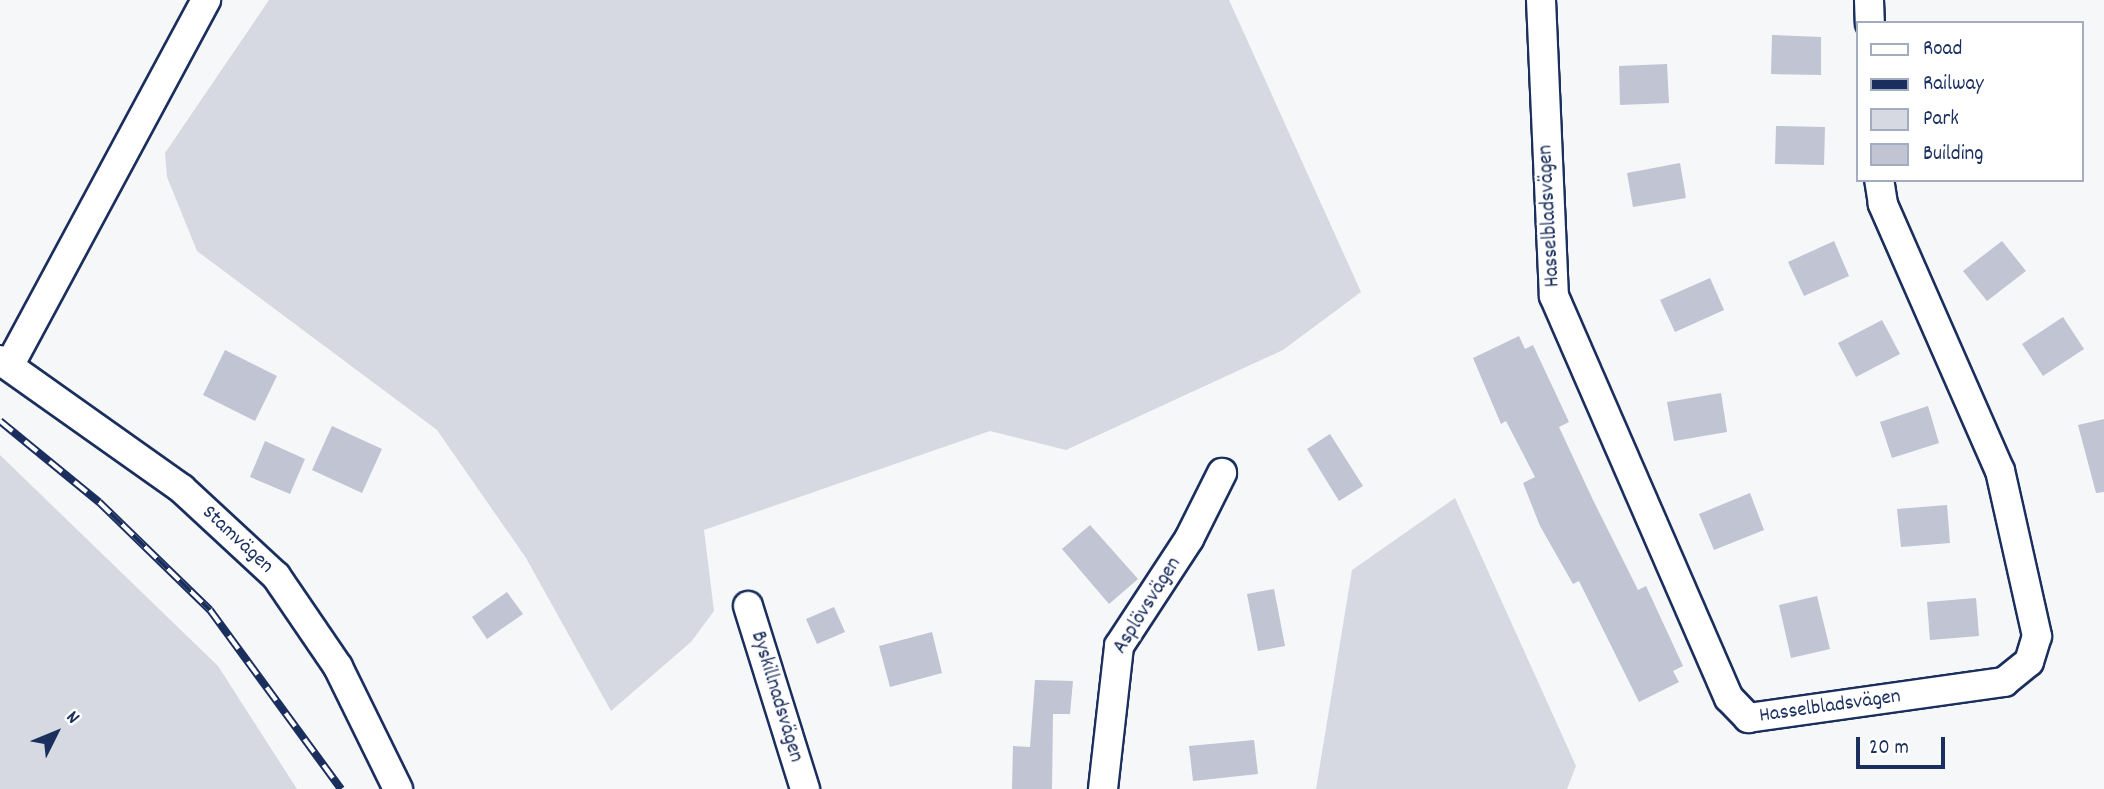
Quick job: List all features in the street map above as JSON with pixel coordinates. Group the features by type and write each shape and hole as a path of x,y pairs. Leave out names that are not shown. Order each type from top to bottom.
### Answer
{"street":[{"path":"4,363 206,0"},
{"name":"Hasselbladsvägen","path":"1541,0 1554,296 1729,698 1748,718 2004,682 2029,662 2037,636 2000,471 1883,204 1879,182"},
{"path":"1869,0 1870,21"},
{"name":"Stamvägen","path":"4,363 182,488 276,576 338,667 398,789"},
{"name":"Asplövsvägen","path":"1103,789 1119,646 1189,539 1222,473"},
{"name":"Byskillnadsvägen","path":"748,606 805,789"}],"green space":[{"path":"269,0 1229,0 1361,292 1283,350 1066,450 990,431 704,530 714,611 691,642 611,711 526,558 437,430 197,251 167,177 165,153"},
{"path":"0,455 218,666 297,789 0,789"},
{"path":"1455,498 1576,766 1567,789 1316,789 1352,570"}],"building":[{"path":"1772,35 1821,37 1821,75 1771,74"},
{"path":"1667,64 1669,103 1620,105 1619,66"},
{"path":"1776,126 1825,127 1824,165 1775,164"},
{"path":"1680,163 1686,198 1633,207 1627,173"},
{"path":"1834,241 1849,276 1804,296 1788,262"},
{"path":"2002,241 2026,271 1987,301 1963,271"},
{"path":"1710,278 1724,310 1675,332 1660,300"},
{"path":"2063,317 2084,349 2043,376 2022,344"},
{"path":"1882,320 1900,354 1856,377 1838,343"},
{"path":"1519,336 1525,349 1533,345 1569,422 1559,427 1593,500 1638,590 1646,586 1683,666 1673,671 1679,682 1639,702 1579,581 1573,584 1540,526 1523,483 1535,477 1506,421 1501,424 1473,358"},
{"path":"225,350 277,376 255,421 203,395"},
{"path":"1721,393 1727,432 1674,441 1667,402"},
{"path":"1928,406 1939,443 1892,458 1880,422"},
{"path":"2104,419 2104,492 2096,493 2078,425"},
{"path":"332,426 382,449 362,493 312,470"},
{"path":"1330,434 1363,486 1339,501 1307,449"},
{"path":"265,441 305,459 290,494 250,477"},
{"path":"1750,493 1764,530 1714,550 1699,514"},
{"path":"1947,505 1950,543 1901,547 1897,509"},
{"path":"1090,525 1138,579 1109,604 1062,549"},
{"path":"1274,589 1285,646 1258,651 1247,594"},
{"path":"507,592 523,614 487,639 472,617"},
{"path":"1817,596 1830,649 1791,658 1779,605"},
{"path":"1976,598 1979,636 1930,640 1927,602"},
{"path":"834,607 845,632 817,644 806,619"},
{"path":"932,632 942,673 890,687 879,646"},
{"path":"1035,680 1073,681 1070,714 1053,714 1052,789 1012,789 1013,746 1030,747"},
{"path":"1254,740 1258,774 1193,781 1189,746"}],"railway":[{"path":"0,421 99,502 210,610 341,789"}]}
